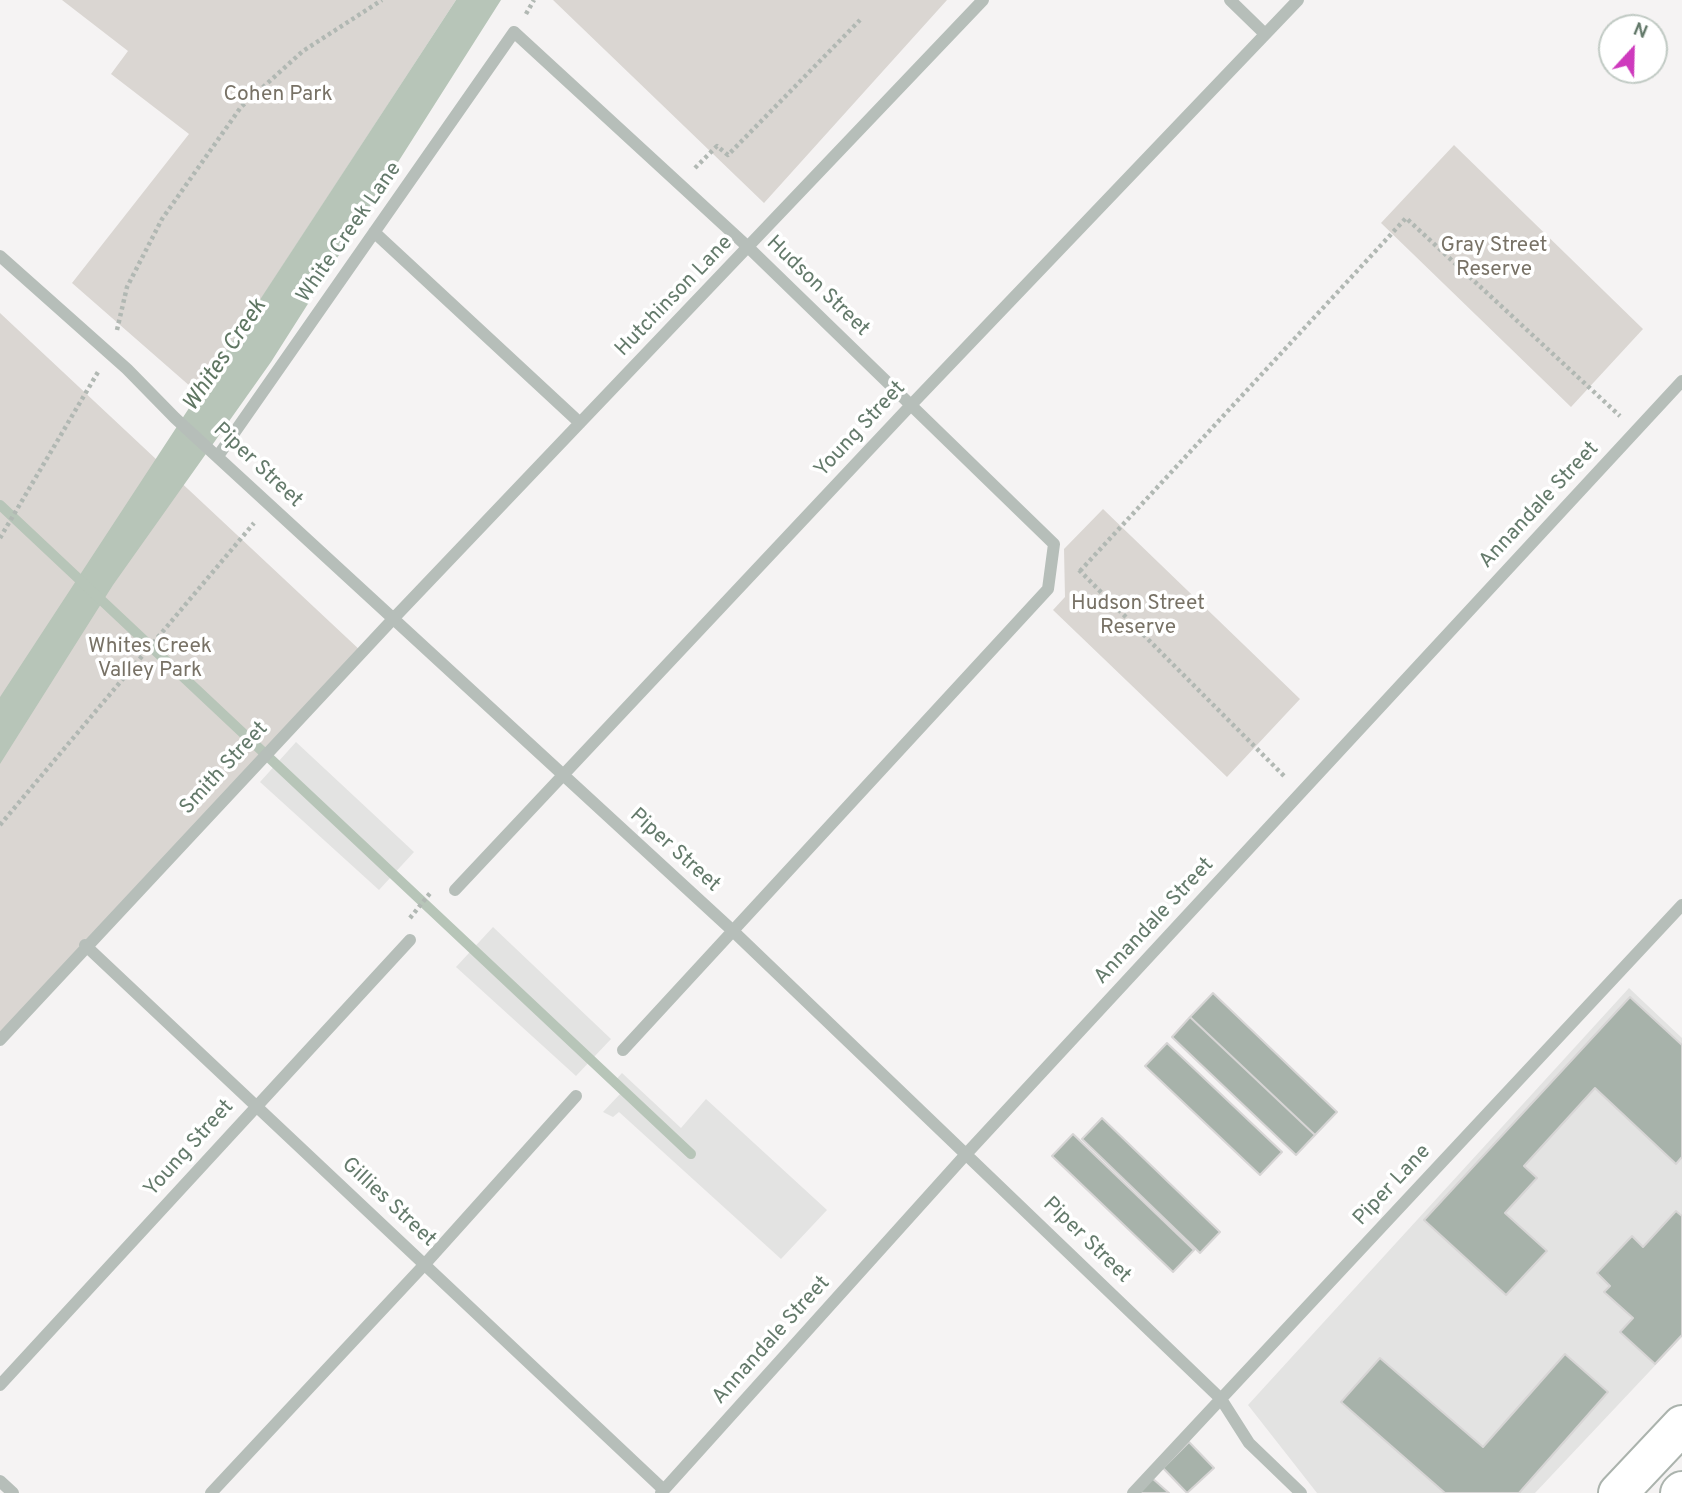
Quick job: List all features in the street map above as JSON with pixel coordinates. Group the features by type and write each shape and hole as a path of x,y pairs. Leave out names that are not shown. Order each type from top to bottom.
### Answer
{"main road":[{"path":"1618,1493 1682,1425"}],"street":[{"name":"Hutchinson Lane","path":"393,619 983,0"},
{"path":"1230,0 1265,34"},
{"name":"Young Street","path":"455,890 911,405 1298,0"},
{"name":"Hudson Street","path":"514,32 749,248 1054,544"},
{"name":"White Creek Lane","path":"216,454 514,32"},
{"path":"374,232 580,423"},
{"name":"Piper Street","path":"0,256 111,355 175,418 733,931 968,1152 1221,1399 1249,1443 1301,1493"},
{"name":"Annandale Street","path":"662,1491 968,1152 1682,381"},
{"path":"623,1049 1048,589 1054,544"},
{"name":"Smith Street","path":"0,1041 85,945 393,619"},
{"name":"Piper Lane","path":"1133,1493 1682,905"},
{"name":"Young Street","path":"0,1385 410,940"},
{"name":"Gillies Street","path":"85,945 662,1491"},
{"path":"211,1493 425,1264 576,1096"},
{"path":"0,1481 13,1493"}],"path":[{"path":"111,355 127,287 162,219 241,107 303,51 382,0"},
{"path":"710,151 717,146 728,155 860,20"},
{"path":"1080,570 1406,218 1636,431"},
{"path":"0,538 85,392"},
{"path":"0,825 254,523 246,513"},
{"path":"1054,544 1301,792"},
{"path":"410,940 411,915 432,891 455,890"}],"shaded area":[{"path":"296,742 414,852 379,890 260,782"},
{"path":"493,927 611,1039 576,1076 456,967"},
{"path":"1629,988 1682,1038 1682,1337 1535,1493 1317,1493 1248,1405"},
{"path":"622,1073 681,1128 706,1099 827,1210 781,1259 619,1112 613,1117 603,1112 620,1094 611,1085"}],"green space":[{"name":"Cohen Park","path":"62,0 456,0 199,394 72,283 189,134 111,74 128,51"},
{"path":"553,0 947,0 764,203"},
{"name":"Gray Street Reserve","path":"1454,145 1643,329 1571,407 1381,223"},
{"name":"Whites Creek Valley Park","path":"0,313 362,652 0,1045"},
{"name":"Hudson Street Reserve","path":"1103,509 1300,699 1227,777 1053,610 1065,597 1064,549"}],"water":[{"name":"Whites Creek","path":"456,0 501,0 271,362 113,585 0,764 0,697"}],"building":[{"path":"1213,993 1337,1112 1315,1135 1190,1017"},
{"path":"1630,997 1682,1045 1682,1157 1676,1164 1595,1088 1524,1166 1537,1178 1505,1213 1547,1251 1506,1295 1424,1220"},
{"path":"1190,1017 1315,1135 1296,1155 1172,1037"},
{"path":"1167,1043 1282,1152 1260,1175 1145,1066"},
{"path":"1102,1118 1220,1232 1200,1253 1082,1139"},
{"path":"1073,1134 1194,1250 1173,1272 1052,1156"},
{"path":"1676,1211 1682,1216 1682,1335 1655,1364 1620,1332 1633,1318 1604,1292 1610,1286 1597,1273 1632,1236 1643,1247"},
{"path":"1565,1354 1608,1392 1519,1493 1445,1493 1341,1402 1380,1358 1483,1447"},
{"path":"1189,1442 1214,1468 1187,1493 1163,1468"},
{"path":"1152,1478 1169,1493 1138,1493"}],"waterway":[{"path":"0,505 691,1154"}]}
